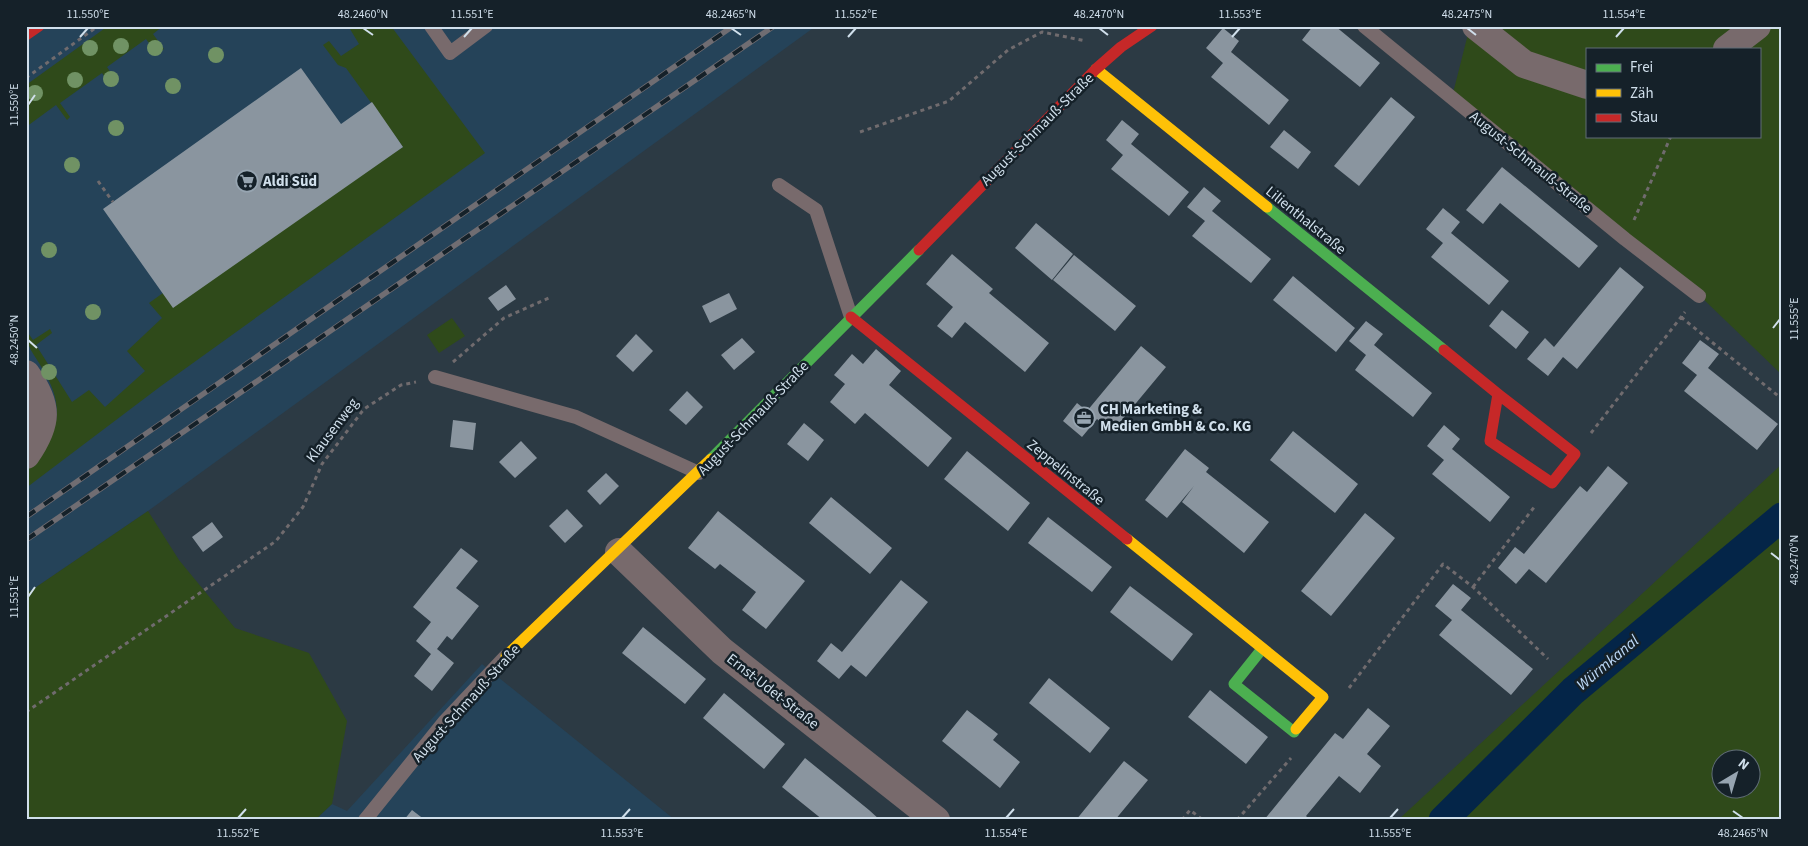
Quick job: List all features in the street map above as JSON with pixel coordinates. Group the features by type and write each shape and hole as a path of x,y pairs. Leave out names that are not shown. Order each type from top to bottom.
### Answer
{"street":[{"path":"26,35 39,26"},
{"name":"August-Schmauß-Straße","path":"506,656 619,552 699,473 1096,69 1121,47 1152,26"},
{"path":"1476,26 1524,64 1586,85"},
{"path":"1728,48 1757,26"},
{"name":"Lilienthalstraße","path":"1096,69 1575,454"},
{"name":"Zeppelinstraße","path":"851,318 1323,697 1294,732 1234,684 1262,649"},
{"path":"26,374 44,405 44,420 40,435 26,455"},
{"path":"1498,394 1490,441 1552,483 1575,454"},
{"name":"Ernst-Udet-Straße","path":"619,552 722,651 936,820"}],"lane":[{"path":"431,26 450,54 486,26"},
{"name":"August-Schmauß-Straße","path":"1364,26 1625,239 1698,296"},
{"path":"779,185 816,210 851,318"},
{"path":"435,377 576,417 699,473"},
{"name":"August-Schmauß-Straße","path":"365,820 445,722 506,656"}],"path":[{"path":"26,78 98,26"},
{"path":"860,132 949,101 1008,50 1042,32 1121,47"},
{"path":"1625,239 1670,138"},
{"path":"98,181 113,202"},
{"path":"1575,454 1698,296"},
{"path":"435,377 504,318 551,297"},
{"path":"1681,317 1782,399"},
{"name":"Klausenweg","path":"26,712 276,541 303,507 322,464 364,409 401,385 435,377"},
{"path":"1473,587 1552,483"},
{"path":"1347,691 1444,564 1473,587 1548,659"},
{"path":"1237,820 1296,752"},
{"path":"1182,820 1190,810 1203,820"}],"shaded area":[{"path":"26,26 816,26 148,511 26,594"},
{"path":"482,664 675,820 315,820 332,804 347,811"}],"green space":[{"path":"108,26 163,26 153,34 164,49 157,54 146,39 107,67 117,82 112,87 102,73 60,103 70,117 67,120 56,105 26,127 26,85"},
{"path":"354,26 391,26 485,153 161,386 26,488 26,470 46,446 56,422 57,410 50,383 29,346 26,330 33,340 50,329 52,333 36,345 72,402 89,390 105,407 145,371 127,351 162,318 149,303 403,147 346,68 338,65 323,45 329,41 341,56 359,44 350,29"},
{"path":"1470,26 1782,26 1782,375 1699,295 1452,97"},
{"path":"452,318 465,336 439,353 427,335"},
{"path":"1782,464 1782,820 1398,820"},
{"path":"148,511 179,560 235,628 309,653 347,721 332,804 315,820 26,820 26,594"}],"building":[{"path":"1313,26 1335,26 1380,63 1360,87 1302,40"},
{"path":"1223,28 1239,41 1231,52 1289,100 1269,125 1211,77 1223,63 1206,48"},
{"name":"Aldi Süd","path":"301,68 341,124 372,102 403,147 173,308 103,209"},
{"path":"1391,97 1415,117 1359,186 1334,166"},
{"path":"1122,120 1139,134 1131,144 1189,192 1169,216 1111,169 1123,155 1106,140"},
{"path":"1284,130 1311,152 1298,169 1270,147"},
{"path":"1502,167 1598,246 1579,268 1500,203 1483,224 1466,210"},
{"path":"1204,187 1221,201 1212,211 1271,259 1251,283 1192,236 1205,221 1187,207"},
{"path":"1443,208 1460,222 1451,233 1509,281 1489,305 1431,257 1443,243 1426,229"},
{"path":"1036,223 1073,254 1052,280 1015,248"},
{"path":"952,254 993,289 989,293 1049,343 1025,372 965,322 952,338 937,326 953,307 926,284"},
{"path":"1074,255 1136,306 1115,331 1053,280"},
{"path":"1620,267 1644,287 1577,369 1563,357 1548,376 1527,359 1545,338 1554,347"},
{"path":"1293,276 1355,328 1336,352 1273,300"},
{"path":"506,285 516,299 498,311 488,298"},
{"path":"729,293 737,309 710,323 702,306"},
{"path":"1502,310 1529,332 1516,349 1489,326"},
{"path":"1366,321 1383,334 1374,345 1432,393 1413,417 1355,370 1366,355 1349,341"},
{"path":"636,334 653,351 633,372 616,356"},
{"path":"742,338 755,352 734,370 721,355"},
{"path":"1700,340 1719,354 1708,368 1778,424 1757,450 1684,391 1697,375 1682,363"},
{"path":"1141,346 1166,367 1112,432 1097,419 1082,437 1063,421 1077,403 1087,411"},
{"path":"876,349 901,371 889,385 952,438 928,467 865,413 855,424 830,402 845,384 834,375 852,354 863,364"},
{"path":"687,391 703,407 686,425 669,410"},
{"path":"453,420 476,423 473,450 450,447"},
{"path":"804,423 824,440 808,461 787,444"},
{"path":"1444,425 1460,439 1452,449 1510,497 1490,522 1432,474 1444,460 1427,446"},
{"path":"1293,431 1358,484 1335,513 1270,460"},
{"path":"521,441 537,458 515,478 499,462"},
{"path":"1185,449 1209,468 1206,472 1269,522 1244,553 1182,502 1194,486 1167,518 1145,500"},
{"path":"967,451 1030,503 1008,531 944,479"},
{"path":"1608,466 1628,483 1546,583 1529,569 1516,584 1498,568 1515,547 1524,554 1580,486 1587,492"},
{"path":"606,473 619,486 600,505 587,491"},
{"path":"831,497 892,548 870,574 809,523"},
{"path":"567,509 583,526 565,543 549,526"},
{"path":"718,511 805,581 766,629 742,610 756,592 720,564 715,569 688,548"},
{"path":"1365,513 1395,538 1331,616 1301,591"},
{"path":"1048,517 1112,567 1092,592 1028,543"},
{"path":"212,522 223,537 203,552 192,537"},
{"path":"461,548 478,561 456,588 479,606 452,640 447,636 437,649 454,663 432,691 414,676 431,654 416,641 431,622 413,607"},
{"path":"901,580 928,602 866,677 851,665 839,679 817,661 831,643 842,652"},
{"path":"1453,584 1471,598 1461,610 1533,669 1511,695 1439,635 1452,620 1435,606"},
{"path":"1130,586 1193,634 1172,661 1110,612"},
{"path":"643,627 706,679 685,704 622,653"},
{"path":"1049,678 1110,728 1090,753 1029,703"},
{"path":"1210,690 1268,737 1246,764 1188,717"},
{"path":"724,693 785,744 764,769 703,718"},
{"path":"1368,708 1390,726 1367,754 1381,766 1360,793 1339,776 1306,816 1310,820 1264,820 1335,733 1343,739"},
{"path":"967,710 998,734 993,740 1020,762 1000,788 942,741"},
{"path":"805,758 880,820 823,820 782,787"},
{"path":"1124,761 1148,780 1115,820 1076,820"},
{"path":"412,810 425,820 404,820"}],"waterway":[{"name":"Würmkanal","path":"1443,820 1573,691 1782,517"}],"railway":[{"path":"26,517 733,26"},
{"path":"26,540 774,26"}],"traffic: fast":[{"path":"1267,207 1444,350"},
{"path":"711,459 919,250"},
{"path":"1262,649 1234,684 1294,732 1296,729"}],"traffic: slow":[{"path":"1096,69 1267,207"},
{"path":"506,656 711,459"},
{"path":"1127,539 1323,697 1296,729"}],"traffic: jam":[{"path":"26,35 39,26"},
{"path":"919,250 1096,69 1121,47 1152,26"},
{"path":"851,317 1127,539"},
{"path":"1444,350 1498,394 1490,441 1552,483 1575,454 1498,394"}],"place":[{"name":"Aldi Süd","path":"247,181"},
{"name":"CH Marketing & Medien GmbH & Co. KG","path":"1084,418"}]}
